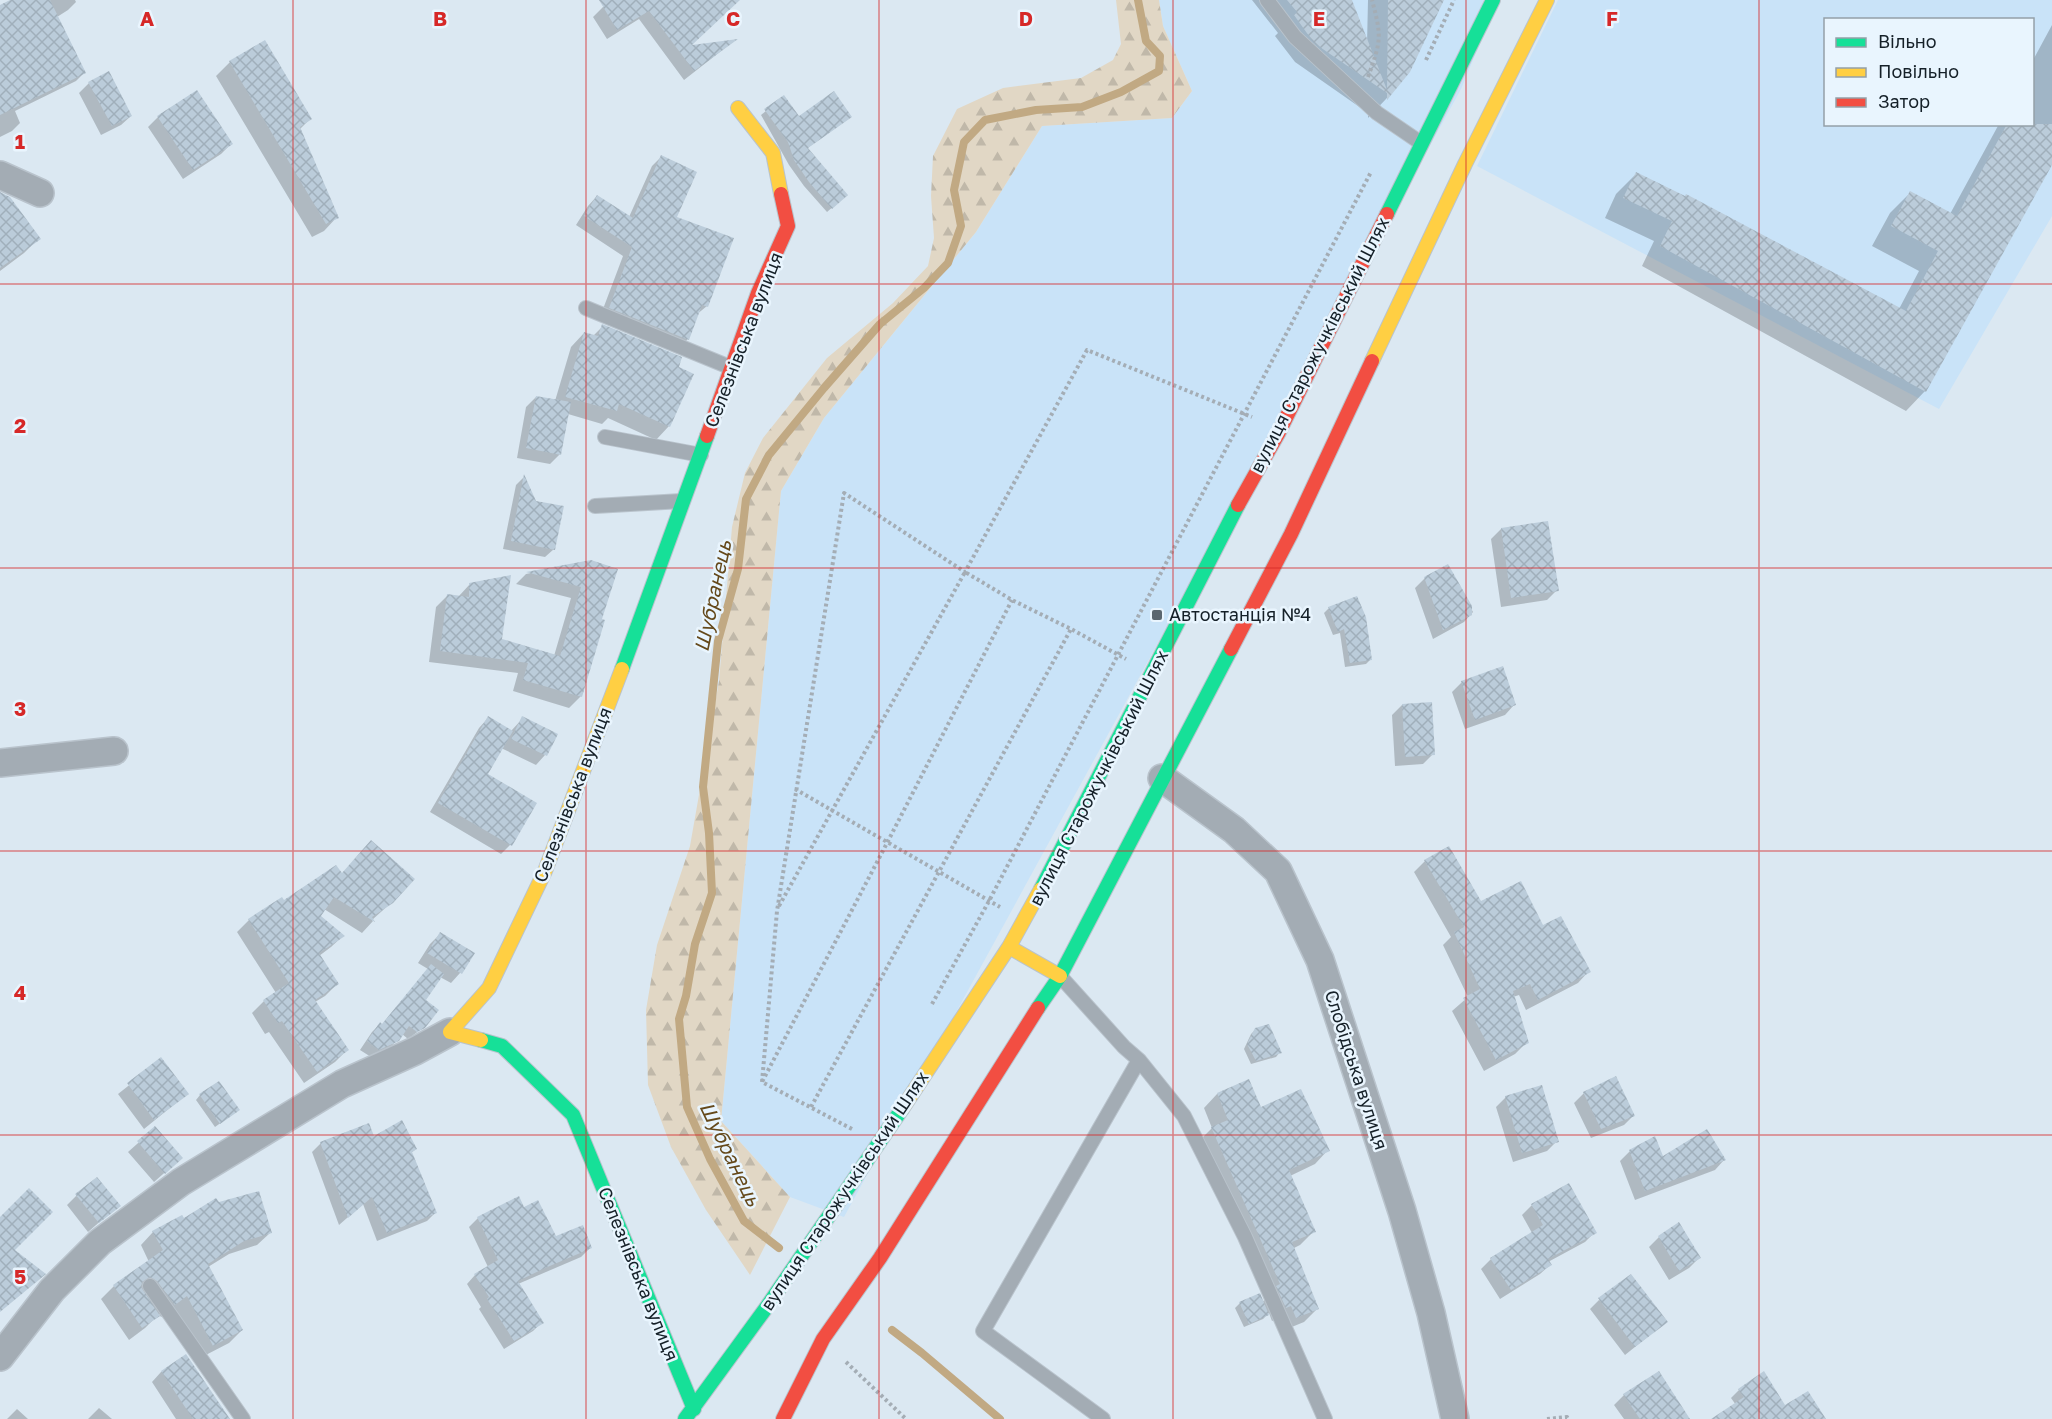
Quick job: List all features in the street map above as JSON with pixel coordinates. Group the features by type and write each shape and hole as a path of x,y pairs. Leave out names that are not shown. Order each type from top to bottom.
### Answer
{"main road":[{"name":"вулиця Старожучківський Шлях","path":"689,1414 766,1308 879,1143 1025,920 1239,504 1279,432 1493,0"},
{"path":"783,1419 823,1339 880,1258 1031,1018 1060,976 1291,534 1465,164 1547,0"},
{"name":"Селезнівська вулиця","path":"689,1414 573,1115 502,1046 450,1032 489,988 545,871 641,621 758,293 788,226 773,153 738,108"},
{"path":"1009,947 1060,976"},
{"path":"689,1414 706,1419"}],"street":[{"path":"0,175 40,193"},
{"path":"0,763 114,751"},
{"name":"Слобідська вулиця","path":"1162,778 1234,830 1278,871 1320,960 1402,1211 1431,1313 1455,1419"},
{"path":"0,1357 52,1290 100,1242 181,1182 342,1084 415,1051 450,1032"}],"lane":[{"path":"1267,0 1295,37 1377,113 1421,143"},
{"path":"586,308 732,368"},
{"path":"605,437 701,455"},
{"path":"595,506 684,501"},
{"path":"1060,976 1124,1047 1139,1060 1184,1116 1245,1237 1325,1419"},
{"path":"1103,1419 983,1331 1139,1060"},
{"path":"150,1286 243,1419"}],"path":[{"path":"1360,97 1379,48 1380,30 1372,0"},
{"path":"1425,63 1454,0"},
{"path":"928,1011 1118,656 1374,166"},
{"path":"777,911 1087,350 1245,414 1279,432"},
{"path":"762,1082 777,911 844,493 1012,600 1071,629 1118,656 1154,672"},
{"path":"762,1082 1012,600"},
{"path":"811,1107 1071,629"},
{"path":"795,789 938,873 1025,920"},
{"path":"762,1082 879,1143"},
{"path":"823,1339 906,1419"},
{"path":"1547,1419 1567,1417 1568,1419"}],"shaded area":[{"path":"1159,0 1498,0 1461,89 844,1217 790,1197 721,1121 781,491 824,418 976,232 1042,126 1172,118 1192,91 1163,26"},
{"path":"1558,0 2052,0 2052,216 1939,409 1477,166"}],"green space":[{"path":"1116,0 1159,0 1163,26 1192,91 1172,118 1042,126 976,232 824,418 781,491 721,1121 790,1197 750,1275 706,1210 671,1147 648,1085 646,1010 657,945 690,846 719,681 732,527 745,473 763,438 827,358 893,303 928,266 934,238 931,196 933,156 957,109 1003,88 1081,78 1113,60 1121,44"}],"building":[{"path":"10,0 50,0 86,73 0,115 0,5"},
{"path":"599,0 740,0 692,45 738,39 694,71 649,11 617,30"},
{"path":"1287,0 1352,0 1387,90 1388,0 1444,0 1410,72 1387,100 1387,93 1314,43 1294,15 1297,12"},
{"path":"265,40 312,119 300,127 339,218 326,224 229,61"},
{"path":"109,71 132,116 112,126 88,82"},
{"path":"197,90 233,144 193,170 157,116"},
{"path":"834,91 852,117 808,148 848,195 832,209 794,160 788,142 764,109 784,95 799,116"},
{"path":"2052,124 2052,165 1926,392 1660,246 1672,221 1623,198 1636,172 1685,196 1686,194 1906,311 1938,251 1891,226 1910,191 1957,216 2006,126"},
{"path":"661,155 697,172 677,217 734,238 708,307 702,305 689,340 609,308 632,247 584,216 597,195 633,218"},
{"path":"0,192 10,197 41,239 0,268"},
{"path":"602,324 682,357 679,367 694,374 670,427 619,404 617,411 565,397 584,332 598,336"},
{"path":"536,396 571,402 561,455 526,448"},
{"path":"524,474 536,501 564,506 555,550 511,541"},
{"path":"1548,521 1559,591 1511,598 1501,528"},
{"path":"591,560 618,569 602,619 605,620 582,697 523,680 528,663 440,651 447,594 469,597 469,583 511,575 502,639 560,656 581,587 526,572"},
{"path":"1448,564 1472,606 1472,615 1443,630 1424,577"},
{"path":"1357,596 1366,617 1372,660 1350,663 1344,629 1338,632 1328,607"},
{"path":"1503,666 1516,705 1475,720 1461,681"},
{"path":"1432,702 1435,755 1405,757 1402,704"},
{"path":"488,716 513,731 488,774 537,803 512,846 438,803"},
{"path":"522,716 558,734 547,756 511,739"},
{"path":"371,840 415,879 393,903 372,917 375,922 334,897 321,916 345,936 319,953 339,984 315,1000 349,1050 317,1072 282,1021 278,1023 263,1000 289,983 248,919 282,897 284,900 336,865 342,873"},
{"path":"1449,846 1481,901 1521,881 1543,925 1561,916 1591,972 1538,1000 1530,984 1513,991 1529,1043 1496,1060 1463,998 1480,989 1454,932 1464,927 1424,860"},
{"path":"440,932 475,953 462,974 427,953"},
{"path":"431,964 444,974 426,1000 439,1010 425,1028 417,1032 409,1026 399,1041 379,1050 367,1041 380,1022 382,1024"},
{"path":"1269,1024 1282,1053 1256,1061 1247,1044 1255,1028"},
{"path":"161,1057 189,1094 154,1120 127,1083"},
{"path":"1616,1076 1635,1116 1601,1129 1583,1092"},
{"path":"1249,1079 1261,1107 1301,1089 1330,1151 1289,1170 1316,1232 1292,1242 1319,1309 1296,1318 1291,1306 1286,1308 1276,1286 1280,1284 1211,1127 1228,1120 1217,1093"},
{"path":"219,1081 240,1110 220,1124 199,1094"},
{"path":"1542,1085 1559,1142 1522,1153 1505,1096"},
{"path":"402,1120 417,1149 412,1152 437,1213 387,1233 372,1197 348,1218 320,1142 369,1123 374,1136"},
{"path":"155,1126 183,1158 165,1174 137,1141"},
{"path":"1707,1129 1726,1160 1645,1191 1629,1150 1655,1136 1663,1156"},
{"path":"97,1177 121,1206 99,1223 75,1194"},
{"path":"1569,1183 1597,1233 1548,1259 1552,1265 1511,1290 1490,1258 1543,1225 1531,1204"},
{"path":"29,1188 53,1212 15,1250 46,1274 0,1312 0,1217"},
{"path":"259,1191 272,1233 244,1241 208,1264 243,1330 213,1346 187,1296 175,1305 157,1281 150,1277 142,1282 141,1287 160,1316 142,1328 113,1285 163,1250 152,1231 182,1215 184,1218 216,1198 219,1202"},
{"path":"519,1196 524,1207 538,1200 556,1236 583,1225 592,1248 518,1281 544,1323 514,1341 474,1274 498,1260 477,1217"},
{"path":"1679,1222 1701,1258 1679,1271 1658,1236"},
{"path":"1631,1274 1668,1322 1635,1347 1598,1298"},
{"path":"1260,1293 1269,1315 1249,1324 1239,1302"},
{"path":"186,1354 230,1419 193,1419 161,1371"},
{"path":"1659,1371 1690,1419 1640,1419 1623,1394"},
{"path":"1764,1371 1785,1405 1808,1391 1826,1419 1711,1419 1744,1397 1738,1389"}],"waterway":[{"name":"Шубранець","path":"779,1248 744,1221 710,1159 687,1107 679,1019 686,996 695,944 712,893 709,833 703,787 718,641 738,569 746,499 769,455 824,388 880,324 924,288 948,263 961,226 954,190 964,142 985,120 1036,110 1082,107 1121,92 1159,71 1160,56 1146,41 1138,0"},
{"name":"Шубранець","path":"892,1330 1000,1419"}],"traffic: fast":[{"path":"1387,214 1493,0"},
{"path":"622,669 707,436"},
{"path":"1041,889 1238,505"},
{"path":"1038,1008 1060,976 1231,649"},
{"path":"481,1040 502,1046 573,1115 694,1409"},
{"path":"685,1419 766,1308 902,1109"}],"traffic: slow":[{"path":"1372,361 1465,164 1547,0"},
{"path":"738,108 773,153 781,194"},
{"path":"481,1040 450,1032 489,988 545,871 622,669"},
{"path":"902,1109 1009,947 1041,889"},
{"path":"1009,947 1060,976"}],"traffic: jam":[{"path":"707,436 758,293 788,226 781,194"},
{"path":"1238,505 1279,432 1387,214"},
{"path":"1231,649 1291,534 1372,361"},
{"path":"783,1419 823,1339 880,1258 1038,1008"}],"place":[{"name":"Автостанція №4","path":"1157,615"}]}
